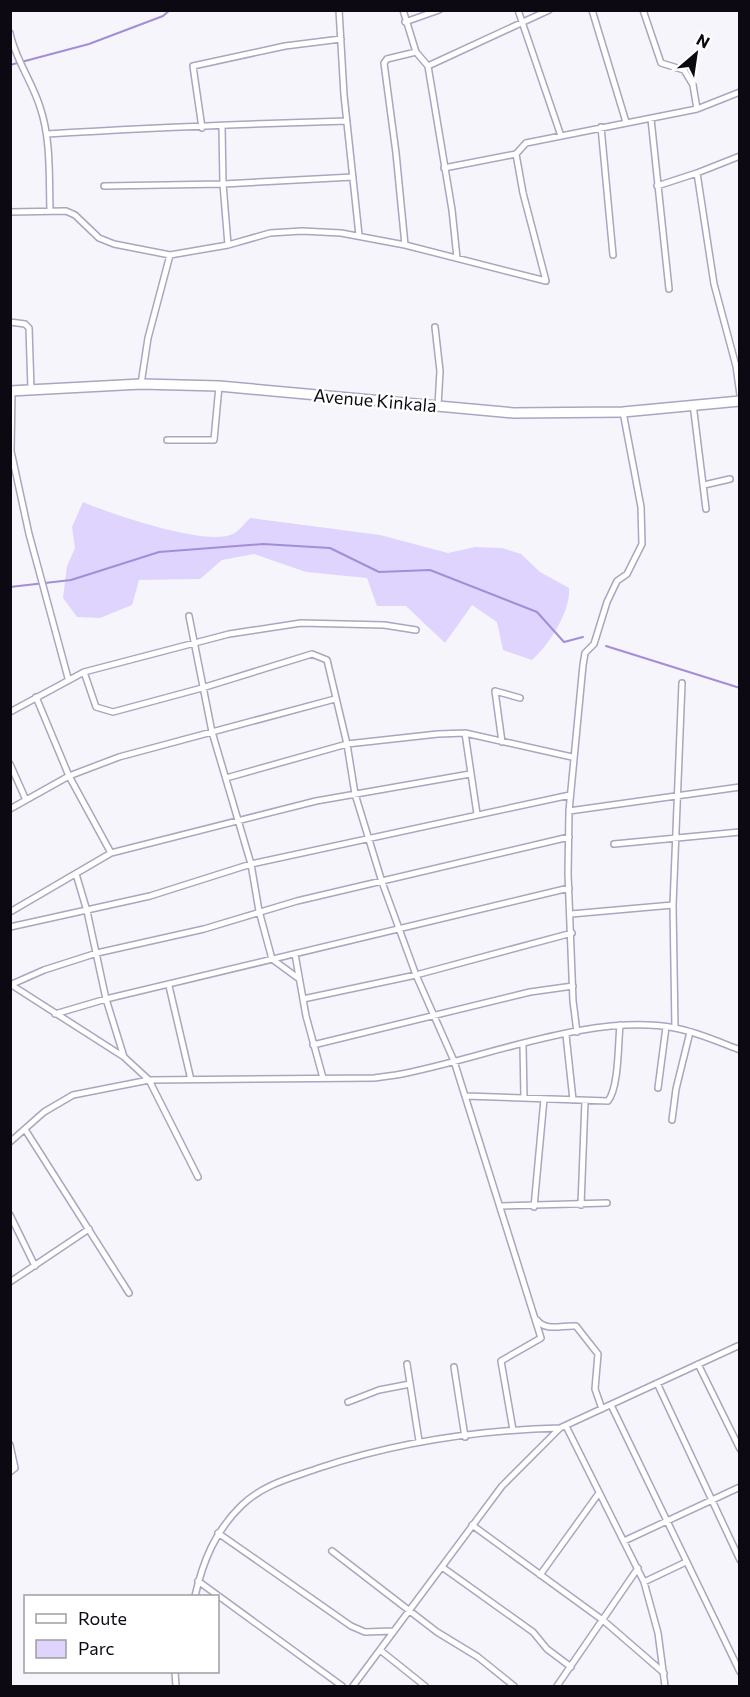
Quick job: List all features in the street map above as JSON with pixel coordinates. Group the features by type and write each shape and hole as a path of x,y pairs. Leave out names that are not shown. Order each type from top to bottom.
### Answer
{"main road":[{"name":"Avenue Kinkala","path":"11,391 141,384 219,386 514,413 623,412 740,401"}],"street":[{"path":"339,10 347,121 359,235"},
{"path":"403,10 416,52 428,66 457,258"},
{"path":"405,22 439,10"},
{"path":"518,10 561,136"},
{"path":"428,66 549,10"},
{"path":"592,10 626,122"},
{"path":"643,10 661,63 684,70 693,85 697,109"},
{"path":"10,33 13,46 40,106 47,134 50,210"},
{"path":"202,128 193,66 285,46 341,39"},
{"path":"405,245 384,63 387,59 416,52"},
{"path":"444,168 516,154 526,142 697,109 740,92"},
{"path":"651,119 669,289"},
{"path":"47,134 141,127 202,128 347,121"},
{"path":"222,127 223,184 228,246"},
{"path":"601,127 613,255"},
{"path":"10,212 50,210 75,215 99,238 114,244 170,255 228,246 281,232 302,231 359,235 546,281 523,193 516,154"},
{"path":"657,186 740,156"},
{"path":"697,173 714,284 736,366 740,394"},
{"path":"104,186 223,184 353,177"},
{"path":"141,384 148,338 170,255"},
{"path":"10,322 25,324 29,328 31,389"},
{"path":"435,327 440,371 438,406"},
{"path":"167,440 214,440 219,386"},
{"path":"11,391 11,451 29,534 68,678"},
{"path":"693,404 706,509"},
{"path":"577,1032 569,888 569,811 572,757 585,653 594,644 607,602 617,581 627,574 642,544 641,507 623,412"},
{"path":"704,485 730,479"},
{"path":"189,616 212,732 251,864 259,911 272,959 298,978"},
{"path":"10,712 68,678 84,672 195,643 301,623 384,625 416,630"},
{"path":"84,672 92,701 103,711 113,712 318,654 330,665 355,794 382,882 432,1015 454,1061 541,1338 501,1361 513,1430"},
{"path":"675,1028 673,905 678,840 677,794 682,684"},
{"path":"502,742 495,691 520,698"},
{"path":"36,697 69,776 111,853"},
{"path":"10,809 69,776 119,757 335,699"},
{"path":"226,778 347,744 465,733 572,757"},
{"path":"465,733 477,814"},
{"path":"10,764 26,800"},
{"path":"10,912 111,853 237,820 355,794 470,774"},
{"path":"569,811 740,786"},
{"path":"10,927 150,896 251,864 570,795"},
{"path":"614,844 678,840 740,832"},
{"path":"11,984 44,970 98,953 193,932 259,911 569,837"},
{"path":"76,874 98,953 106,999 123,1057"},
{"path":"56,1014 106,999 169,986 569,888"},
{"path":"571,914 673,905"},
{"path":"303,999 416,975 572,933"},
{"path":"295,954 313,1045 323,1078"},
{"path":"11,984 123,1057 149,1080 198,1177"},
{"path":"169,986 191,1080"},
{"path":"313,1045 530,992 573,986"},
{"path":"466,1096 608,1101 611,1097 620,1025"},
{"path":"10,1142 26,1131 44,1112 73,1095 149,1080 396,1075 577,1032 620,1025 675,1028 740,1050"},
{"path":"658,1088 666,1027"},
{"path":"672,1120 676,1089 690,1032"},
{"path":"566,1035 573,1100"},
{"path":"523,1045 524,1098"},
{"path":"534,1207 544,1099"},
{"path":"580,1205 585,1101"},
{"path":"26,1131 129,1293"},
{"path":"500,1206 534,1207 607,1203"},
{"path":"10,1215 35,1266"},
{"path":"10,1282 89,1229"},
{"path":"533,1313 544,1326 576,1326 593,1347 599,1360 595,1389 602,1410"},
{"path":"353,1686 472,1525 519,1466 563,1427 698,1364 738,1349"},
{"path":"407,1364 419,1441"},
{"path":"698,1364 740,1449"},
{"path":"454,1367 465,1437"},
{"path":"657,1383 740,1560"},
{"path":"348,1402 379,1390 410,1384"},
{"path":"611,1405 740,1672"},
{"path":"195,1595 198,1581 218,1533 243,1504 269,1485 357,1455 419,1441 513,1430 563,1427"},
{"path":"563,1427 644,1582 658,1633 665,1686"},
{"path":"10,1445 15,1467 10,1472"},
{"path":"624,1541 740,1487"},
{"path":"540,1575 598,1493"},
{"path":"472,1525 604,1621 664,1673"},
{"path":"218,1533 351,1626 365,1632 393,1631"},
{"path":"332,1551 514,1686"},
{"path":"644,1582 686,1562"},
{"path":"442,1567 524,1625 547,1649 571,1667"},
{"path":"557,1686 604,1621 638,1568"},
{"path":"198,1581 217,1595"},
{"path":"219,1596 342,1686"},
{"path":"380,1650 425,1686"}],"green space":[{"path":"83,502 159,527 203,536 220,537 233,534 250,518 380,535 448,553 475,547 502,548 521,554 540,572 569,588 569,597 558,627 532,660 503,650 497,622 472,605 445,643 406,606 377,606 367,578 306,572 254,554 222,560 200,579 139,580 132,605 100,618 77,617 63,598 67,566 75,548 72,527"}],"waterway":[{"path":"10,65 89,44 163,16 170,10"},
{"path":"10,587 71,580 159,552 263,544 330,548 379,572 430,570 537,612 564,642 583,637"},
{"path":"606,646 740,688"}]}
